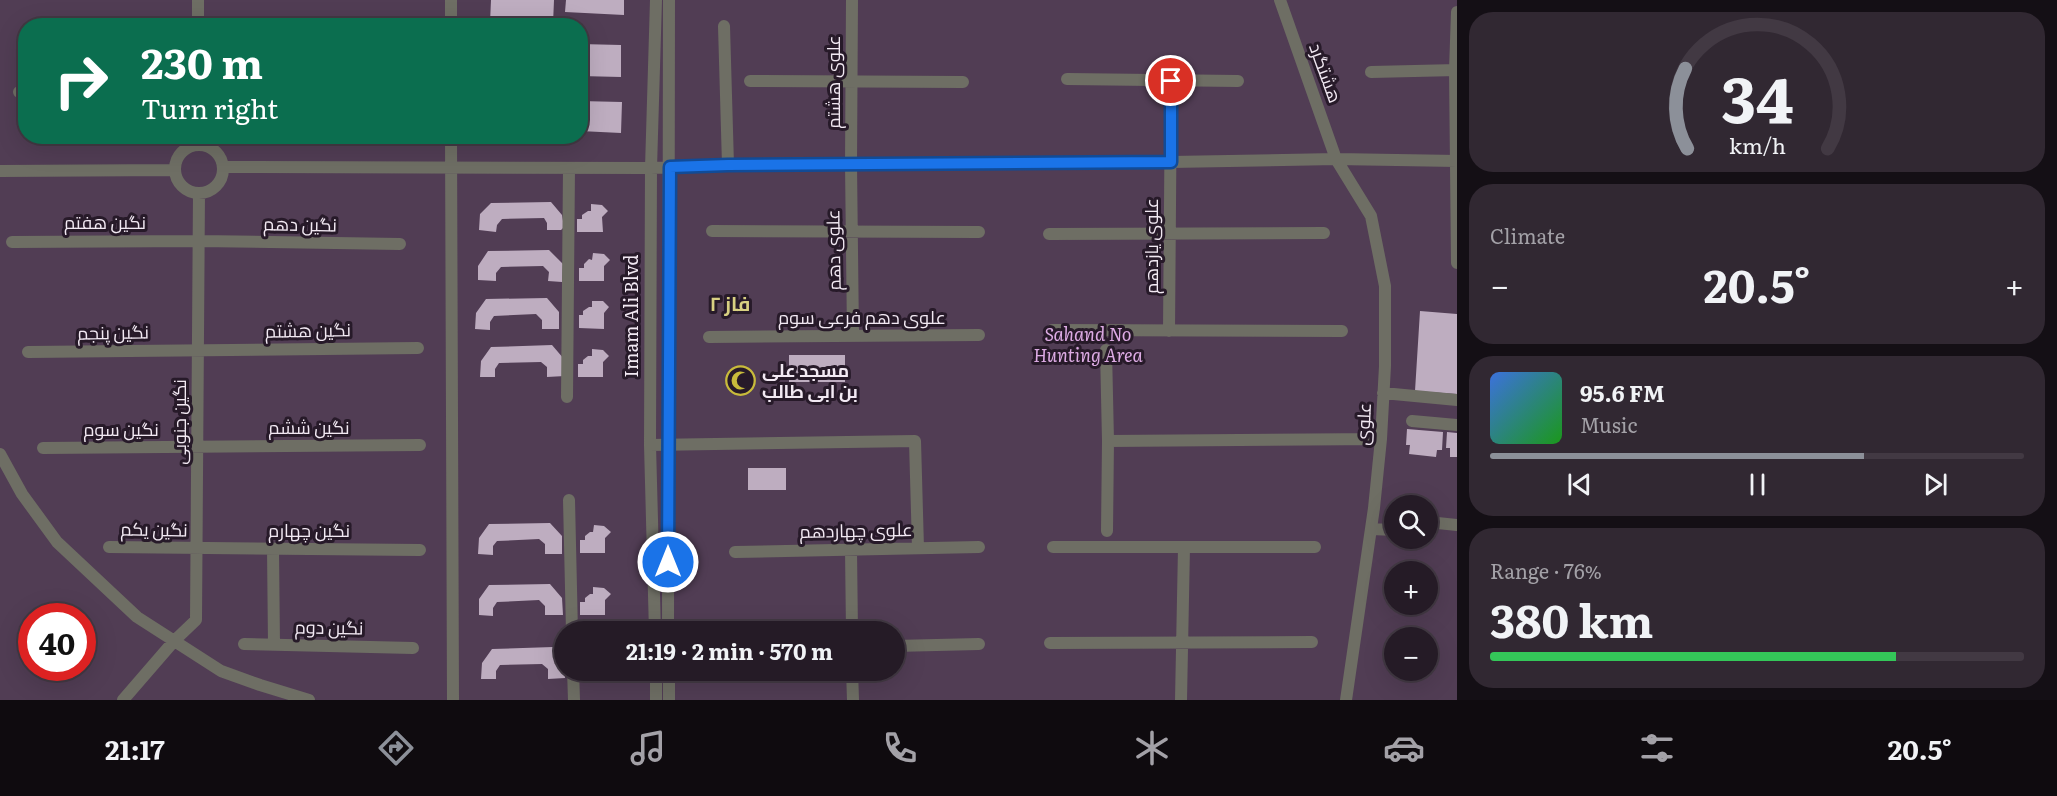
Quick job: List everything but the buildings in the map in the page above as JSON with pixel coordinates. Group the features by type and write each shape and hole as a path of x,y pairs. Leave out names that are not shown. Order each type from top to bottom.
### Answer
{"street":[{"path":"198,0 198,18"},
{"path":"451,0 451,18"},
{"name":"Imam Ali Blvd","path":"655,621 650,445 651,168 656,0"},
{"name":"Imam Ali Blvd","path":"668,621 669,0"},
{"name":"علوی هشتم","path":"851,164 852,0"},
{"name":"هشتگرد","path":"1280,0 1336,159"},
{"path":"1457,12 1457,263"},
{"path":"724,26 728,165"},
{"path":"1371,72 1456,70"},
{"path":"1067,79 1238,81"},
{"path":"750,81 963,82"},
{"name":"علوی یازدهم","path":"1169,331 1171,81"},
{"path":"194,144 184,150 175,162 174,170 176,178 185,189 199,193 217,185 223,167 221,160 212,149 204,144"},
{"path":"451,144 453,700"},
{"path":"223,167 651,168 728,165 1336,159 1457,161"},
{"name":"علوی","path":"1336,159 1371,216 1385,286 1381,439 1371,530 1346,700"},
{"name":"علوی دهم","path":"851,164 853,336"},
{"path":"567,397 569,168"},
{"path":"0,171 174,170"},
{"name":"نگین جنوبی","path":"123,700 174,641 196,620 199,193"},
{"path":"712,231 979,232"},
{"path":"1049,234 1324,233"},
{"name":"نگین هفتم","path":"12,242 199,241"},
{"name":"نگین دهم","path":"199,241 400,244"},
{"path":"1052,330 1342,331"},
{"name":"علوی دهم فرعی سوم","path":"709,337 979,335"},
{"name":"نگین هشتم","path":"199,350 418,348"},
{"name":"نگین پنجم","path":"28,352 199,350"},
{"path":"1106,350 1107,531"},
{"path":"1383,393 1457,400"},
{"path":"1412,421 1457,425"},
{"path":"1108,441 1381,439"},
{"path":"650,445 915,441 918,548"},
{"name":"نگین ششم","path":"198,447 420,445"},
{"name":"نگین سوم","path":"43,448 198,447"},
{"path":"0,454 22,494 57,542 137,617 221,671 309,700"},
{"path":"569,500 572,621"},
{"path":"1438,523 1457,525"},
{"path":"1371,530 1384,530"},
{"name":"علوی چهاردهم","path":"735,552 979,546"},
{"name":"نگین یکم","path":"109,547 198,549"},
{"path":"1181,700 1184,547"},
{"path":"1053,548 1316,547"},
{"name":"نگین چهارم","path":"198,549 420,550"},
{"path":"273,549 274,645"},
{"path":"851,550 852,621"},
{"path":"1050,643 1312,642"},
{"name":"نگین دوم","path":"244,644 412,648"},
{"path":"905,646 979,644"},
{"path":"573,681 574,700"},
{"path":"656,681 656,700"},
{"path":"669,681 669,700"},
{"path":"852,681 853,700"}],"green space":[{"name":"Sahand No Hunting Area","path":"0,0 1457,0 1457,700 0,700"}],"place":[{"name":"مسجد علی بن ابی طالب","path":"741,381"}],"district":[{"name":"فاز ۲","path":"730,304"}],"route":[{"path":"668,562 670,167 1171,162 1171,81"}]}
